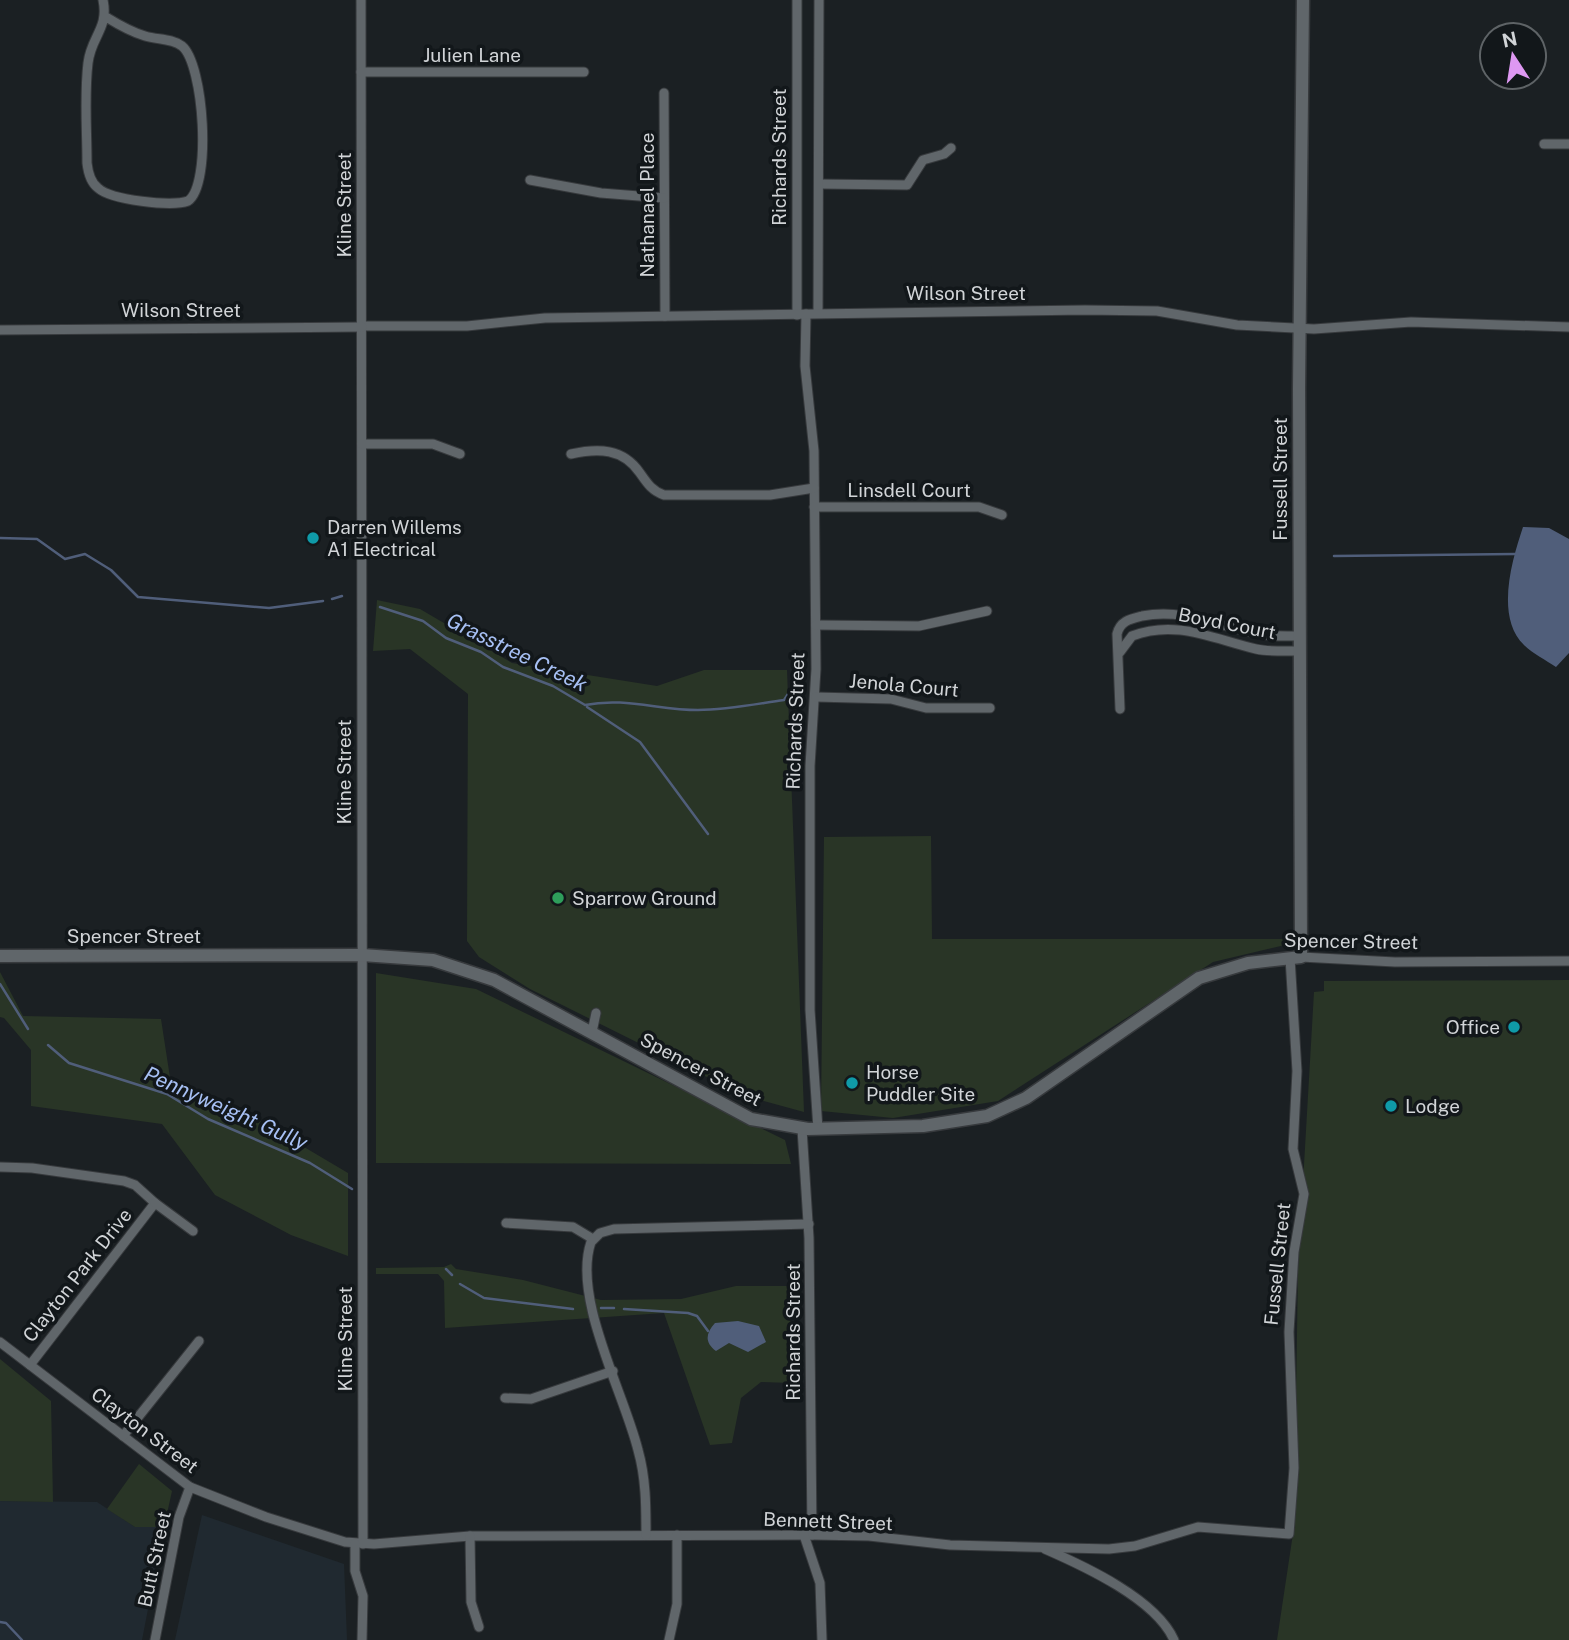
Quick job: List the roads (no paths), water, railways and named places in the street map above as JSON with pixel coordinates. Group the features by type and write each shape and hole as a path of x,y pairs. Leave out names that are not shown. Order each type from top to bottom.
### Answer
{"street":[{"path":"103,0 106,17 92,47 88,66 87,158 91,179 99,190 114,196 173,204 191,200 199,187 202,151 198,92 191,57 175,42 143,36 106,17"},
{"name":"Kline Street","path":"361,0 362,955 359,1544 355,1571 363,1596 362,1640"},
{"name":"Richards Street","path":"797,0 802,314 805,366 814,433 816,697 810,766 810,976 813,1085 818,1129"},
{"name":"Richards Street","path":"818,313 819,0"},
{"name":"Fussell Street","path":"1289,1534 1294,1468 1288,1339 1294,1252 1304,1194 1293,1149 1297,1061 1303,0"},
{"name":"Julien Lane","path":"361,72 584,72"},
{"name":"Nathanael Place","path":"664,93 664,316"},
{"path":"1544,144 1569,144"},
{"path":"819,184 907,185 923,160 944,154 951,148"},
{"path":"530,180 601,193 664,198"},
{"name":"Wilson Street","path":"0,330 467,326 545,318 1148,310 1237,325 1302,328 1411,322 1569,327"},
{"path":"362,444 433,444 460,454"},
{"path":"571,454 595,450 624,456 652,488 664,495 770,495 814,488"},
{"name":"Linsdell Court","path":"814,507 979,507 1002,515"},
{"path":"816,625 919,626 987,611"},
{"name":"Boyd Court","path":"1120,709 1117,634 1121,625 1158,614 1192,615 1263,635 1300,636"},
{"name":"Boyd Court","path":"1120,657 1122,645 1132,636 1170,628 1189,630 1263,650 1300,651"},
{"name":"Jenola Court","path":"816,697 880,698 926,708 990,708"},
{"name":"Spencer Street","path":"0,956 362,955 419,958 467,969 592,1032 735,1112 768,1125 802,1129 951,1123 996,1113 1026,1098 1194,981 1230,967 1296,958 1407,962 1569,961"},
{"path":"592,1032 596,1013"},
{"name":"Richards Street","path":"802,1129 809,1224 808,1535 820,1583 821,1640"},
{"name":"Clayton Park Drive","path":"0,1167 32,1168 124,1181 135,1185 155,1203 30,1365"},
{"path":"155,1203 193,1231"},
{"path":"506,1223 573,1227 593,1239"},
{"path":"646,1535 646,1487 638,1449 589,1296 588,1253 593,1239 614,1230 809,1224"},
{"path":"123,1436 199,1341"},
{"name":"Clayton Street","path":"0,1342 190,1487 266,1517 359,1544"},
{"path":"505,1398 531,1399 613,1371"},
{"name":"Butt Street","path":"155,1640 179,1517 190,1487"},
{"name":"Bennett Street","path":"359,1544 470,1536 808,1535 869,1536 950,1545 1117,1548 1198,1527 1289,1534"},
{"path":"669,1640 677,1604 677,1535"},
{"path":"470,1536 471,1599 479,1627"},
{"path":"1040,1547 1107,1580 1139,1601 1164,1624 1174,1640"}],"water":[{"path":"1523,527 1549,528 1569,539 1569,653 1556,667 1524,645 1515,633 1510,619 1508,604 1511,571"},
{"path":"738,1321 759,1326 766,1342 748,1352 729,1343 716,1351 712,1348 708,1334 715,1323"}],"waterway":[{"name":"Grasstree Creek","path":"0,538 37,539 65,559 85,554 111,570 138,597 269,608 323,601"},
{"path":"1334,556 1515,554"},
{"name":"Grasstree Creek","path":"332,599 342,596"},
{"name":"Grasstree Creek","path":"380,607 423,621 446,638 481,652 503,667 553,686 585,705 614,702 684,709 731,708 784,700 798,679"},
{"path":"587,707 640,742 708,834"},
{"name":"Pennyweight Gully","path":"0,984 28,1029"},
{"name":"Pennyweight Gully","path":"48,1045 69,1063 167,1094 208,1119 310,1163 352,1189"},
{"name":"Pennyweight Gully","path":"446,1269 452,1275"},
{"name":"Pennyweight Gully","path":"460,1284 484,1298 573,1309"},
{"name":"Pennyweight Gully","path":"601,1308 614,1308"},
{"name":"Pennyweight Gully","path":"624,1309 688,1313 697,1316 708,1331"},
{"path":"0,1622 6,1623 22,1640"}],"place":[{"name":"Darren Willems A1 Electrical","path":"313,538"},
{"name":"Sparrow Ground","path":"558,898"},
{"name":"Office","path":"1514,1027"},
{"name":"Horse Puddler Site","path":"852,1083"},
{"name":"Lodge","path":"1391,1106"}]}
